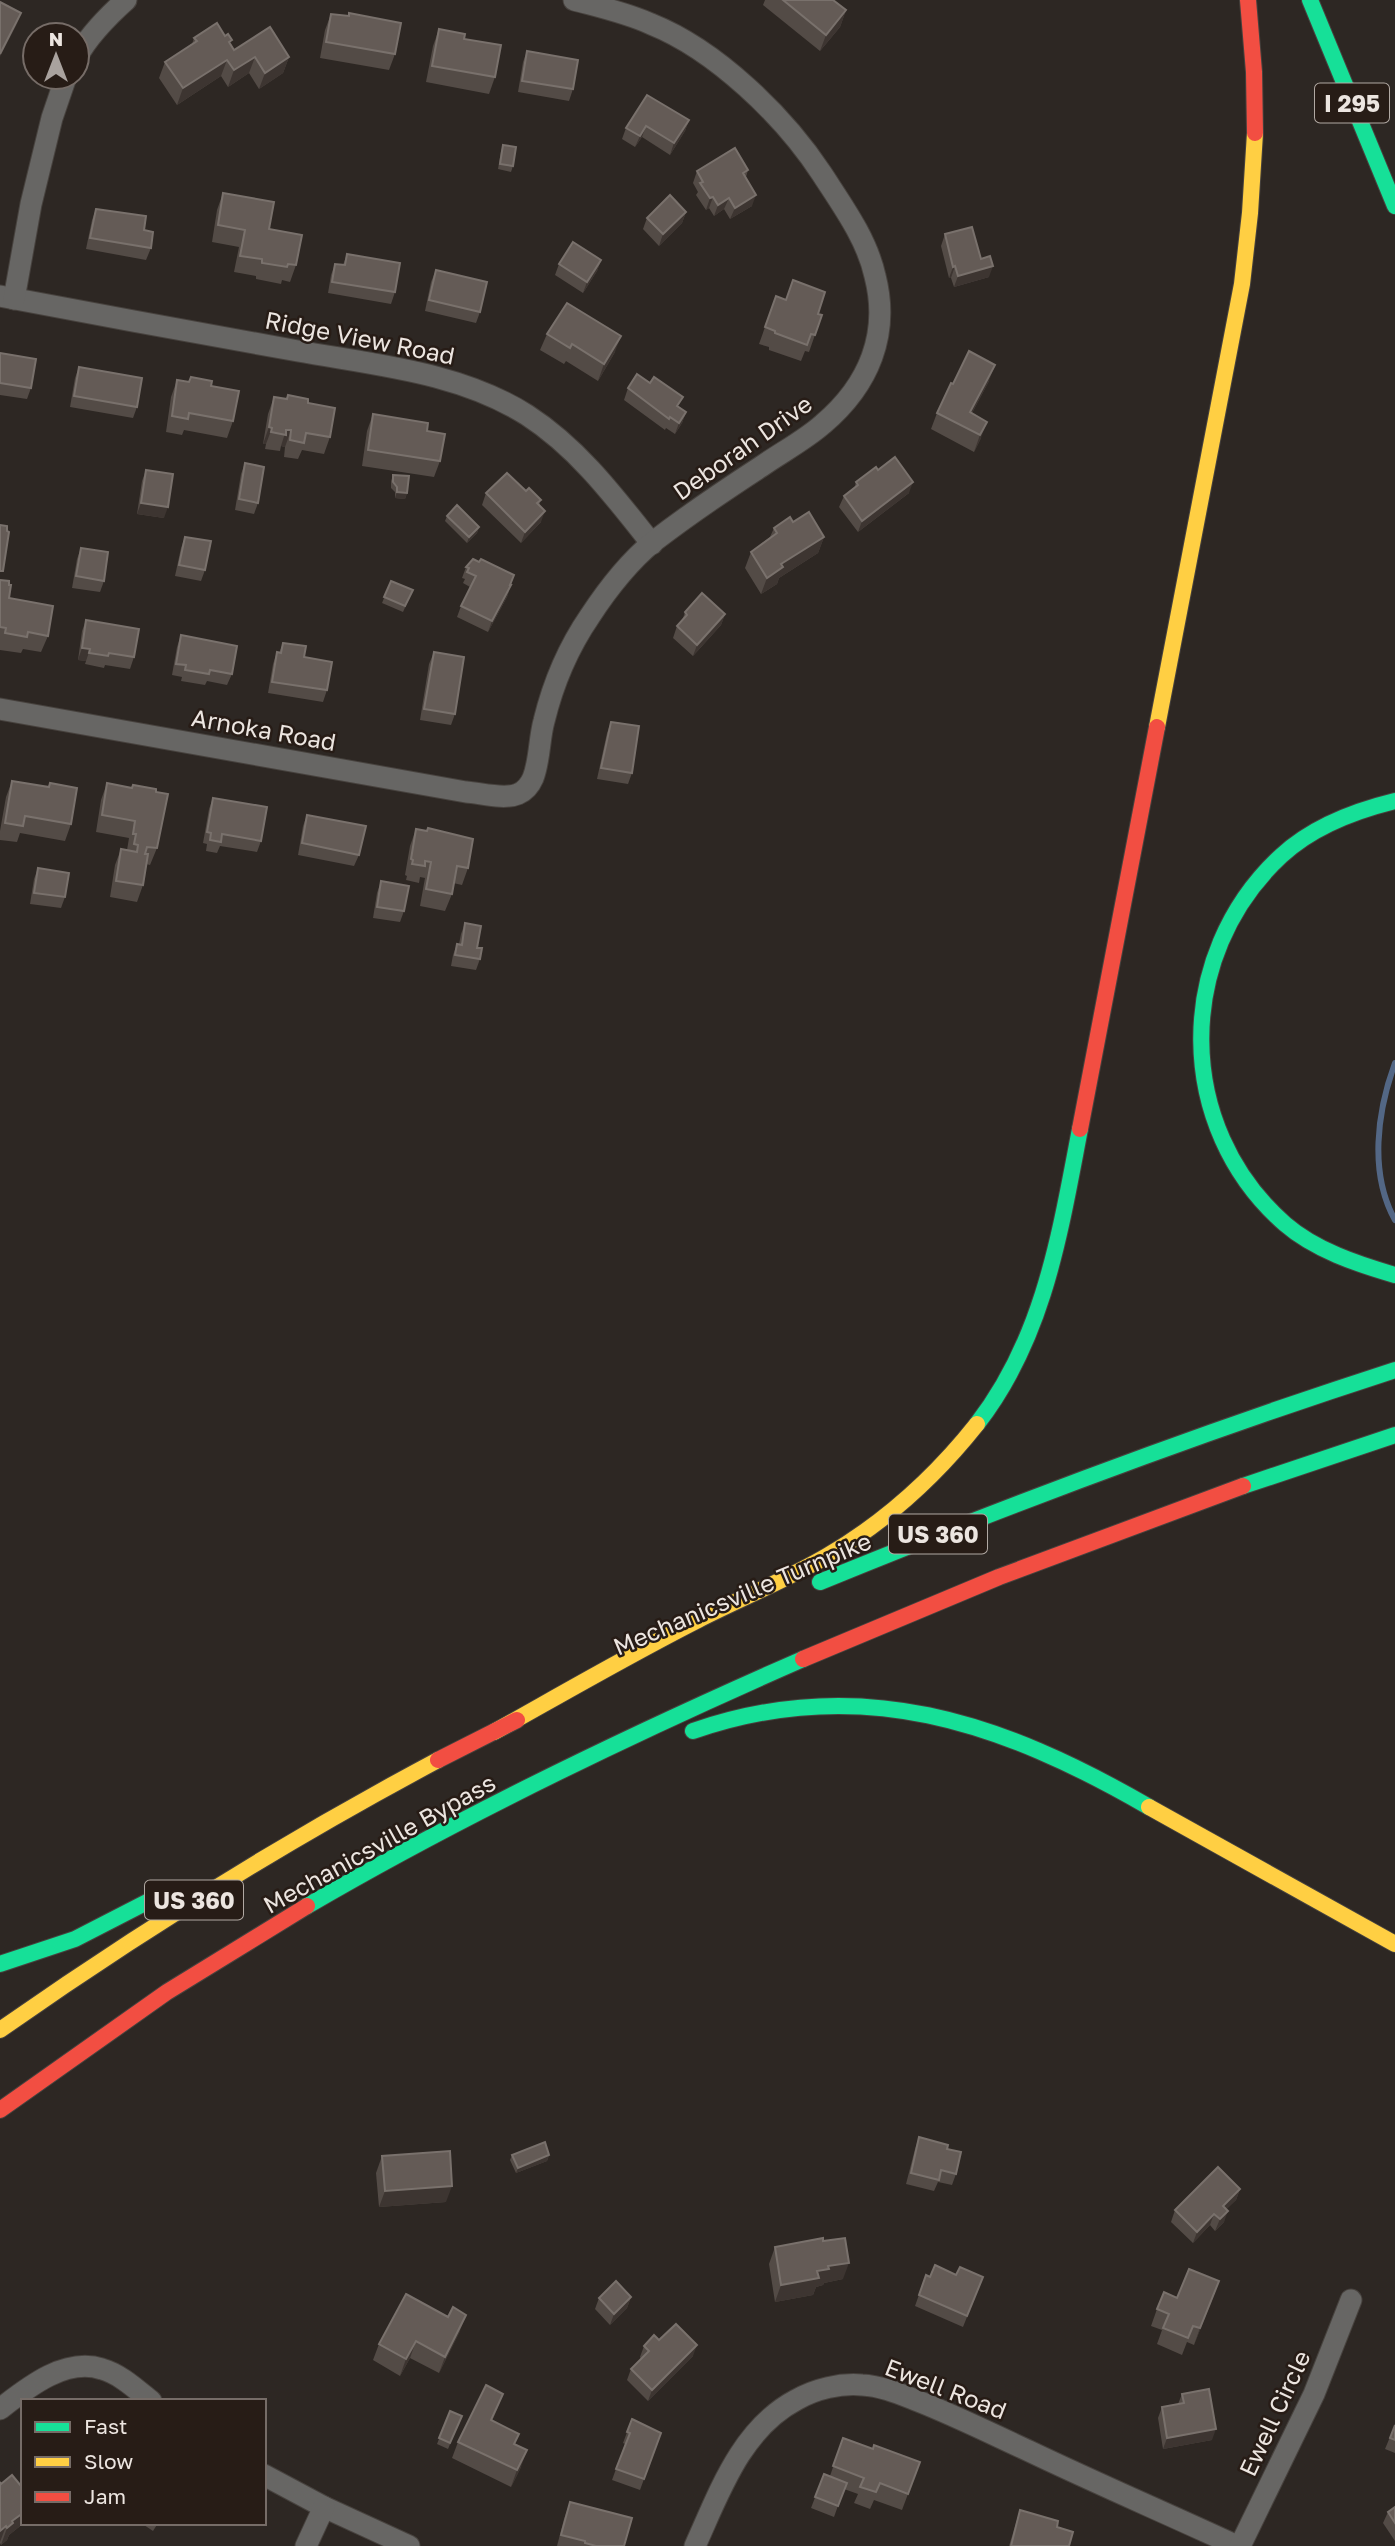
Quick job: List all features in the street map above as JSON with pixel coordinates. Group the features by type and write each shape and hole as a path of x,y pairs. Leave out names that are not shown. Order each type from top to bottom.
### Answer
{"highway":[{"path":"494,1732 729,1604 829,1555 874,1526 914,1493 968,1436 997,1397 1020,1355 1040,1306 1056,1252 1241,285 1252,210 1256,158 1256,82 1248,0"},
{"name":"I 295","path":"1310,0 1395,206"},
{"path":"1395,801 1364,808 1308,836 1280,858 1255,884 1234,913 1218,945 1206,980 1200,1014 1199,1048 1209,1108 1225,1147 1242,1177 1259,1198 1284,1223 1303,1236 1344,1256 1395,1275"},
{"name":"Mechanicsville Turnpike","path":"807,1588 1032,1496 1395,1370"},
{"name":"Mechanicsville Bypass","path":"0,2110 132,2015 261,1934 394,1857 680,1714 960,1592 1189,1504 1395,1435"},
{"name":"Mechanicsville Turnpike","path":"395,1783 632,1664 758,1609"},
{"path":"682,1735 756,1712 833,1705 881,1707 930,1715 992,1730 1047,1753 1120,1791 1395,1944"},
{"path":"238,1856 395,1783"},
{"name":"Mechanicsville Bypass","path":"0,2030 144,1931 256,1862 395,1783"},
{"path":"261,1934 482,1828"},
{"path":"0,1964 75,1939 158,1896"}],"street":[{"path":"91,36 126,0"},
{"name":"Deborah Drive","path":"519,793 528,787 534,776 543,723 566,657 589,617 623,573 652,544 714,498 822,425 839,409 858,385 872,359 881,330 875,273 867,252 839,200 791,134 750,90 722,67 665,30 606,8 574,0"},
{"path":"7,298 61,91"},
{"name":"Ridge View Road","path":"7,298 373,364 457,382 493,396 527,415 565,444 596,474 652,544"},
{"name":"Arnoka Road","path":"0,709 466,792 510,796 519,793"},
{"name":"Ewell Circle","path":"1239,2546 1314,2393 1351,2300"},
{"path":"0,2409 57,2372 88,2366 118,2377 148,2399"},
{"name":"Ewell Road","path":"695,2546 729,2472 747,2444 769,2420 793,2401 812,2392 837,2386 862,2385 888,2389 953,2414 1239,2546"},
{"path":"266,2476 324,2507 409,2546"},
{"path":"306,2546 324,2507"}],"building":[{"path":"783,0 833,0 846,10 826,35"},
{"path":"0,2 21,13 0,54"},
{"path":"349,13 401,23 395,54 326,42 331,14 349,16"},
{"path":"217,23 225,36 228,34 232,40 229,42 234,50 270,27 289,57 265,73 255,57 234,70 227,60 183,88 165,62 197,41 194,38"},
{"path":"439,29 465,34 464,39 501,45 495,77 432,66"},
{"path":"527,51 578,60 573,89 522,81"},
{"path":"647,95 689,120 674,143 646,126 640,136 626,128"},
{"path":"503,145 516,147 513,166 500,164"},
{"path":"735,148 748,170 743,173 756,195 735,208 729,198 718,205 713,197 710,198 700,183 703,182 697,171"},
{"path":"223,193 274,202 269,229 302,235 296,265 288,264 287,267 262,263 262,259 240,256 245,230 218,225"},
{"path":"670,195 686,212 663,234 647,218"},
{"path":"96,209 146,216 144,230 153,232 151,248 90,238"},
{"path":"972,227 981,259 990,256 993,266 958,276 955,266 953,267 945,234"},
{"path":"573,242 601,260 587,282 559,264"},
{"path":"347,254 400,263 395,292 332,282 335,264 345,265"},
{"path":"436,270 487,282 480,312 429,300"},
{"path":"793,280 825,292 818,314 822,315 815,335 811,334 807,345 765,327 776,296 786,300"},
{"path":"567,303 621,336 604,364 572,344 570,348 547,334"},
{"path":"969,351 995,365 970,412 987,422 980,435 937,413"},
{"path":"0,353 36,359 31,388 0,383"},
{"path":"79,367 142,378 137,407 74,396"},
{"path":"637,374 650,383 654,377 683,397 677,406 686,412 679,423 670,417 669,419 628,388"},
{"path":"191,377 212,381 211,386 239,391 233,421 189,413 188,419 172,416 177,380 189,382"},
{"path":"288,395 308,399 308,403 335,408 330,437 306,433 304,443 290,440 291,430 286,430 286,435 271,432 272,428 269,427 274,397 287,399"},
{"path":"373,414 428,423 427,431 445,434 440,461 368,450"},
{"path":"895,457 913,482 862,521 844,496 858,485 856,482"},
{"path":"245,463 264,467 258,503 239,499"},
{"path":"146,470 173,474 168,507 141,503"},
{"path":"507,473 526,491 529,488 541,500 537,503 545,511 525,532 486,493"},
{"path":"393,475 409,476 407,493 397,492"},
{"path":"457,505 479,527 469,537 447,516"},
{"path":"809,512 824,537 781,564 783,567 767,578 751,552 777,533 774,528 790,517 793,522"},
{"path":"0,525 7,526 9,532 3,571 0,571"},
{"path":"185,537 211,541 205,570 179,565"},
{"path":"81,548 108,552 104,581 76,576"},
{"path":"473,559 479,562 481,559 514,575 492,621 461,606 476,576 467,572 469,568 466,567"},
{"path":"0,580 9,581 11,585 9,598 53,606 48,636 28,632 27,637 5,633 6,628 0,627"},
{"path":"391,581 413,590 405,606 384,597"},
{"path":"702,593 725,614 697,645 677,626"},
{"path":"86,620 139,629 134,657 89,653 90,649 82,648"},
{"path":"181,635 237,646 232,674 210,670 209,674 185,670 186,665 176,664"},
{"path":"283,643 306,646 304,657 332,662 327,690 272,682 277,652 281,653"},
{"path":"434,652 464,657 455,714 424,709"},
{"path":"611,722 639,726 632,773 601,768"},
{"path":"12,781 77,788 71,824 25,816 23,826 5,823"},
{"path":"107,783 156,789 156,792 168,794 157,848 147,847 145,854 148,854 143,885 116,881 121,849 137,852 138,845 134,844 135,821 102,815"},
{"path":"213,798 267,807 261,841 222,834 221,842 210,840 211,833 207,832"},
{"path":"307,815 366,826 359,855 302,843"},
{"path":"428,828 473,839 468,868 457,866 452,894 426,889 431,862 425,861 425,866 412,864 416,829 427,831"},
{"path":"38,868 69,873 65,897 34,893"},
{"path":"381,881 409,886 404,911 377,907"},
{"path":"465,923 481,926 477,948 482,948 480,959 455,955 457,944 462,945"},
{"path":"919,2137 948,2145 947,2149 961,2152 956,2174 941,2170 939,2180 911,2173"},
{"path":"545,2142 549,2155 518,2168 512,2155"},
{"path":"450,2151 452,2186 385,2191 382,2156"},
{"path":"1218,2167 1240,2189 1223,2206 1228,2211 1220,2219 1214,2214 1197,2232 1175,2210"},
{"path":"823,2238 823,2241 845,2238 849,2263 828,2266 829,2269 817,2271 819,2278 781,2285 775,2247"},
{"path":"935,2265 956,2275 960,2267 983,2277 967,2316 919,2295 926,2275 930,2277"},
{"path":"1189,2269 1219,2281 1200,2328 1193,2326 1188,2338 1163,2328 1169,2314 1157,2309 1164,2292 1177,2298"},
{"path":"616,2281 631,2297 614,2314 599,2298"},
{"path":"406,2294 448,2317 453,2307 466,2315 445,2357 416,2341 406,2359 379,2344"},
{"path":"676,2324 697,2345 652,2390 631,2369 649,2351 644,2346 654,2335 659,2340"},
{"path":"486,2385 503,2394 491,2420 519,2434 514,2444 527,2450 517,2470 458,2442"},
{"path":"1209,2389 1216,2429 1167,2438 1162,2407 1184,2403 1182,2394"},
{"path":"450,2411 462,2416 450,2443 439,2438"},
{"path":"632,2419 661,2433 644,2479 616,2469 630,2433 627,2432"},
{"path":"1395,2425 1395,2440 1390,2438"},
{"path":"843,2438 873,2449 874,2445 920,2462 908,2494 880,2483 876,2492 860,2487 864,2478 833,2466"},
{"path":"824,2474 847,2483 838,2506 815,2497"},
{"path":"12,2475 21,2486 21,2514 0,2531 0,2482 1,2484"},
{"path":"570,2502 632,2518 624,2546 596,2546 561,2535"},
{"path":"1395,2507 1395,2523 1388,2512"},
{"path":"1020,2510 1058,2521 1057,2527 1073,2532 1069,2546 1011,2546"}],"waterway":[{"path":"1395,1063 1384,1102 1378,1142 1381,1183 1395,1220"}],"traffic: fast":[{"path":"1310,0 1395,206"},
{"path":"1395,801 1349,815 1320,828 1281,856 1246,896 1221,942 1206,990 1201,1041 1207,1091 1223,1140 1249,1184 1285,1224 1297,1233 1323,1249 1395,1275"},
{"path":"977,1424 1000,1391 1034,1320 1056,1245 1080,1129"},
{"path":"820,1582 1105,1471 1395,1370"},
{"path":"1243,1486 1395,1435"},
{"path":"307,1906 551,1775 803,1659"},
{"path":"693,1731 755,1714 814,1706 872,1707 928,1715 984,1730 1039,1751 1149,1807"},
{"path":"0,1964 75,1939 147,1902"}],"traffic: slow":[{"path":"1157,727 1242,284 1255,133"},
{"path":"494,1732 647,1647 796,1573 848,1543 908,1497 944,1462 977,1424"},
{"path":"0,2030 215,1888 325,1822 438,1760"},
{"path":"1149,1807 1395,1944"}],"traffic: jam":[{"path":"1248,0 1254,72 1255,133"},
{"path":"1080,1129 1157,727"},
{"path":"803,1659 999,1577 1243,1486"},
{"path":"438,1760 517,1720"},
{"path":"0,2110 167,1992 307,1906"}]}
